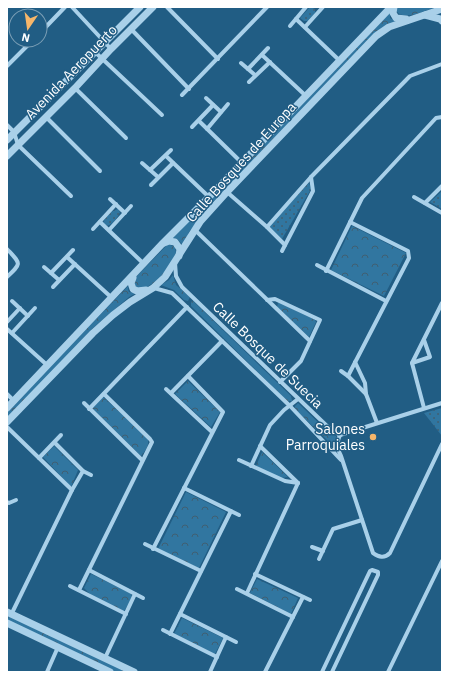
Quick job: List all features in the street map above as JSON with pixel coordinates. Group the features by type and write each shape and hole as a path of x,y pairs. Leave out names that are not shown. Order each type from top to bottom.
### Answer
{"street":[{"path":"48,24 65,7"},
{"path":"72,7 111,49"},
{"name":"Avenida Aeropuerto","path":"7,140 140,7"},
{"name":"Avenida Aeropuerto","path":"7,156 154,7"},
{"path":"167,7 218,59"},
{"path":"182,96 267,7"},
{"path":"290,26 306,7"},
{"path":"392,7 396,18 402,20 410,19"},
{"name":"Calle Bosques de Europa","path":"7,408 134,276 163,243 209,198 241,162 392,7"},
{"path":"305,27 320,8"},
{"name":"Calle Bosques de Europa","path":"7,422 113,315 165,277 200,222 376,36 389,27 442,9"},
{"path":"420,16 432,16 442,21"},
{"path":"296,19 340,61"},
{"path":"131,29 189,89"},
{"path":"7,66 25,48"},
{"path":"248,69 268,48"},
{"path":"95,52 162,115"},
{"path":"262,55 306,96"},
{"path":"249,82 270,62"},
{"path":"241,63 255,75"},
{"path":"267,227 311,177 410,76 442,64"},
{"path":"75,88 126,138"},
{"path":"206,98 221,112"},
{"path":"207,129 228,104"},
{"path":"192,127 213,105"},
{"path":"46,116 100,171"},
{"path":"326,271 362,198 436,118 442,116"},
{"path":"199,121 241,162"},
{"path":"7,125 14,132 18,145 71,196"},
{"path":"150,170 171,150"},
{"path":"166,156 209,198"},
{"path":"142,163 158,177"},
{"path":"151,185 173,163"},
{"path":"282,251 313,191 311,177"},
{"path":"425,203 442,186"},
{"path":"227,192 285,245"},
{"path":"414,197 442,212"},
{"path":"110,199 125,213"},
{"path":"93,229 116,204"},
{"path":"109,230 131,206"},
{"path":"100,222 144,264"},
{"path":"348,376 409,258 408,251 350,222"},
{"path":"195,230 310,341"},
{"path":"163,243 169,241 175,242 180,249 177,259"},
{"path":"7,250 18,261 18,268 7,277"},
{"path":"51,272 73,250"},
{"path":"67,257 112,298"},
{"name":"Calle Bosque de Suecia","path":"177,259 176,276 182,287 298,399 340,436 337,448 373,553 382,557 387,556 390,553 442,444"},
{"path":"53,287 75,264"},
{"path":"317,265 386,301"},
{"path":"44,266 59,280"},
{"path":"134,276 131,283 133,289 142,291 151,288"},
{"name":"Calle Bosque de Suecia","path":"151,288 172,293 290,406 342,461"},
{"path":"267,300 275,299 320,320 301,361 280,382"},
{"path":"12,301 28,316"},
{"path":"424,408 412,363 442,303"},
{"path":"89,409 187,307"},
{"path":"7,322 20,308"},
{"path":"12,334 35,308"},
{"path":"7,329 47,365"},
{"path":"412,363 430,357 424,340"},
{"path":"171,393 222,341"},
{"path":"355,362 365,383 366,394 377,423"},
{"path":"341,371 366,394"},
{"path":"153,549 223,412 188,376"},
{"path":"166,389 212,432"},
{"path":"7,394 14,401"},
{"path":"79,590 152,441 104,394"},
{"path":"251,466 270,425 280,414 298,399"},
{"path":"84,403 142,460"},
{"path":"340,436 424,408 441,404"},
{"path":"7,426 72,490"},
{"path":"39,458 61,435"},
{"path":"55,443 83,471 92,474"},
{"path":"260,446 298,483"},
{"path":"239,460 285,481 298,483"},
{"path":"83,471 9,614 134,672"},
{"path":"247,593 298,483"},
{"path":"184,488 239,515"},
{"path":"7,508 8,503 16,500"},
{"path":"170,634 231,511"},
{"path":"319,559 334,528 362,520"},
{"path":"145,544 201,571"},
{"path":"312,546 322,551"},
{"path":"388,672 442,561"},
{"path":"89,570 143,598"},
{"path":"322,672 370,570 378,572 378,575 332,672"},
{"path":"256,574 310,600"},
{"path":"70,586 126,614"},
{"path":"237,588 293,617"},
{"path":"105,658 135,594"},
{"path":"265,672 302,597"},
{"path":"180,614 236,642"},
{"path":"7,623 104,671"},
{"path":"163,630 217,657"},
{"path":"210,672 226,637"},
{"path":"47,672 58,647"}],"green space":[{"path":"310,7 315,9 315,13 309,21 304,21 300,18"},
{"path":"397,7 436,7 415,14 404,15 396,11"},
{"path":"390,13 390,18 396,21 386,26 212,203 189,232 183,245 177,239 173,238"},
{"path":"309,183 311,189 282,239 267,225"},
{"path":"442,191 442,209 430,202"},
{"path":"118,209 120,212 113,222 107,226 103,223 109,214"},
{"path":"352,226 406,253 384,296 331,270"},
{"path":"168,244 175,247 176,253 168,268 159,279 144,289 136,288 133,280"},
{"path":"173,275 176,285 190,297 188,301 184,300 174,290 161,285 169,280"},
{"path":"129,285 129,292 136,293 129,297 93,328 7,420 7,411"},
{"path":"193,301 291,396 292,401 287,401 191,306 191,302"},
{"path":"278,303 315,320 316,322 309,337 277,307"},
{"path":"188,381 220,412 211,427 175,394"},
{"path":"103,397 148,438 147,448 141,456 92,408"},
{"path":"298,403 326,430 336,436 334,449 326,439 295,409 295,406"},
{"path":"442,408 442,436 424,413"},
{"path":"54,446 78,470 71,487 43,457"},
{"path":"262,452 288,477 281,478 256,466"},
{"path":"186,492 226,512 199,568 158,549"},
{"path":"91,574 130,593 132,596 124,611 92,596 84,588"},
{"path":"257,579 298,598 291,614 250,593"},
{"path":"7,614 129,672 113,672 7,623"},
{"path":"182,618 223,638 215,654 174,634"}],"place":[{"name":"Salones Parroquiales","path":"373,437"}]}
